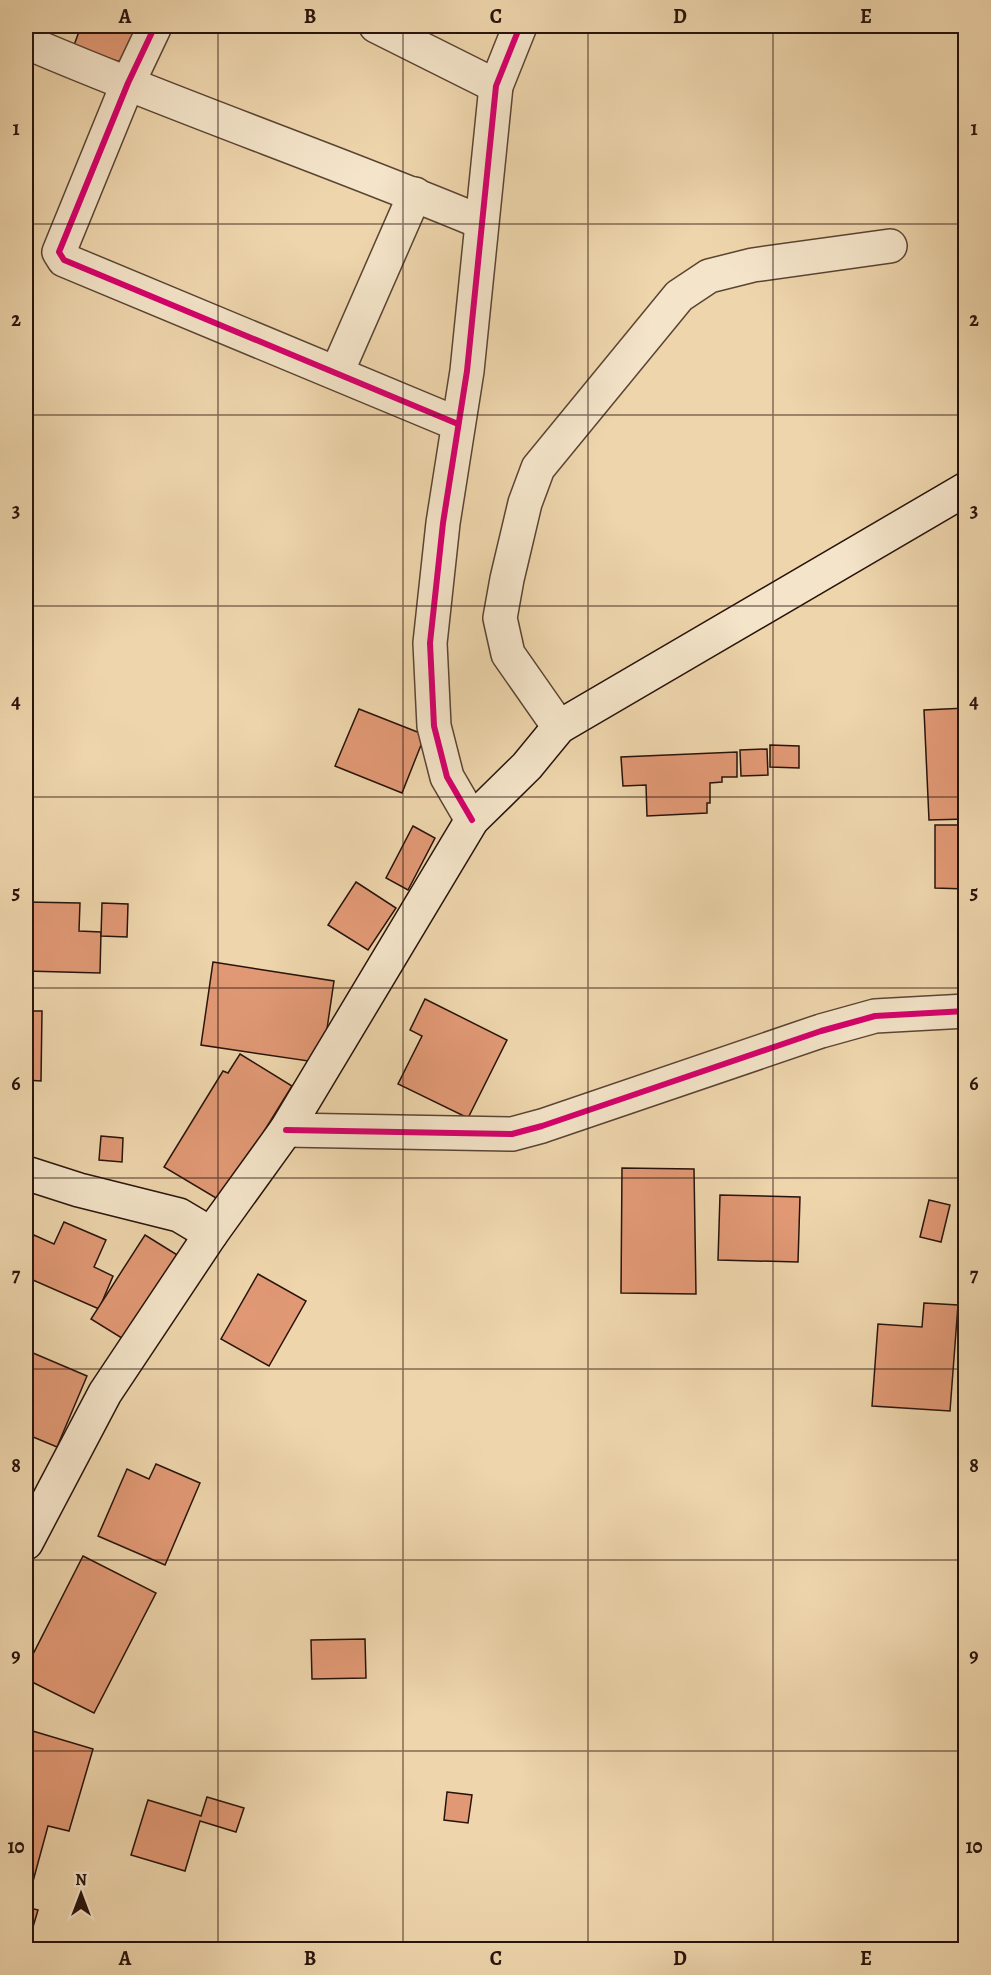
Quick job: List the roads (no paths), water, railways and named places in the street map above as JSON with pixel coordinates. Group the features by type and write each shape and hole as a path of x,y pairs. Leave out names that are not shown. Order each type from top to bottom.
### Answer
{"street":[{"path":"155,26 128,83 59,252 64,260 458,424"},
{"path":"376,26 496,86"},
{"path":"472,820 447,777 434,726 430,643 443,523 470,338 496,86 520,26"},
{"path":"26,42 102,75 415,194 481,222"},
{"path":"337,372 415,194"},
{"path":"559,727 508,654 500,618 525,503 537,468 679,296 709,276 753,265 890,246"},
{"path":"26,1543 105,1393 211,1234 286,1130 472,820 527,766 559,727 966,489"},
{"path":"286,1130 512,1134 542,1126 821,1031 875,1016 966,1011"},
{"path":"26,1173 79,1190 179,1215 211,1234"}]}
